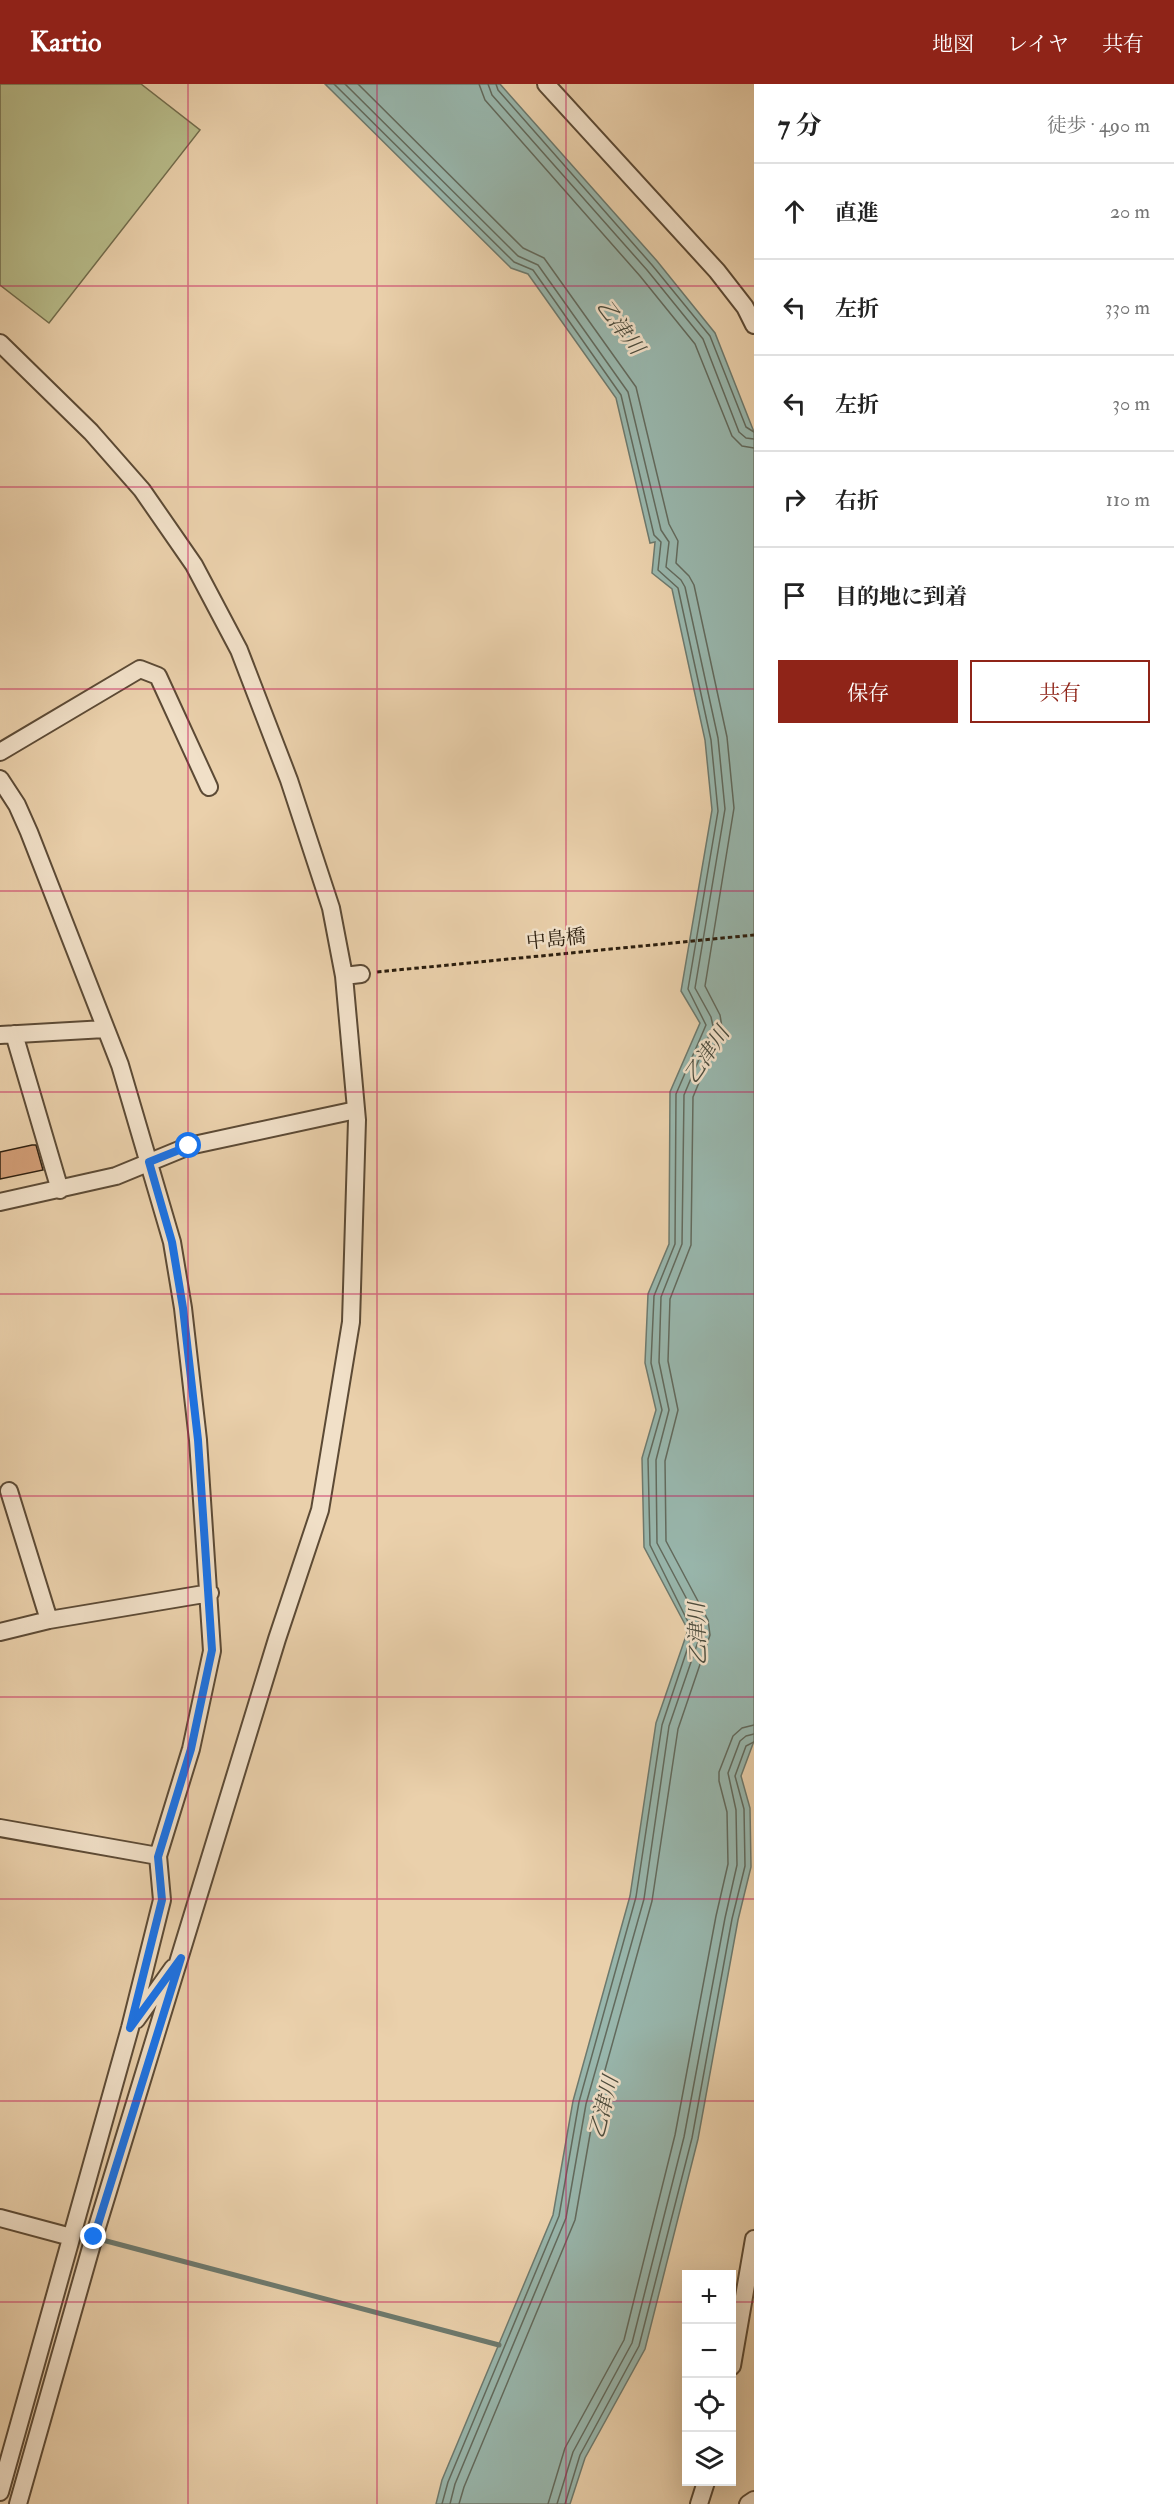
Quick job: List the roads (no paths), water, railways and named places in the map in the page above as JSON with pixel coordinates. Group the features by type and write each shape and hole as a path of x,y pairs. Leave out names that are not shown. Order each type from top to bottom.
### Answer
{"street":[{"path":"546,84 717,271 745,307 754,325"},
{"path":"0,343 91,432 142,490 194,565 239,650 289,780 353,975 356,1110 351,1322 320,1510 277,1639 94,2237 18,2504"},
{"path":"0,752 140,669 158,676 209,787"},
{"path":"0,780 29,832 120,1065 172,1242 183,1308 198,1440 212,1650 191,1749 158,1857 162,1900 130,2028 0,2492"},
{"path":"60,1190 7,1034 105,1029"},
{"path":"0,1202 116,1176 189,1146 356,1110"},
{"path":"9,1491 49,1620"},
{"path":"0,1632 49,1620 210,1593"},
{"path":"0,1828 158,1857"},
{"path":"130,2028 181,1958"},
{"path":"0,2218 71,2237"},
{"path":"736,2343 754,2239"},
{"path":"699,2504 704,2486"},
{"path":"748,2504 754,2500"}],"water":[{"name":"乙津川","path":"325,84 500,84 657,261 715,333 754,432 754,1741 741,1776 750,1808 751,1867 738,1920 698,2139 645,2349 585,2458 570,2504 436,2504 442,2480 553,2215 573,2101 630,1896 656,1723 688,1630 644,1547 642,1458 656,1410 645,1363 648,1294 669,1244 670,1092 700,1023 681,991 712,810 705,740 672,589 652,573 655,542 650,543 616,398 528,274 511,268"}],"waterway":[{"path":"95,2238 499,2345"}]}
